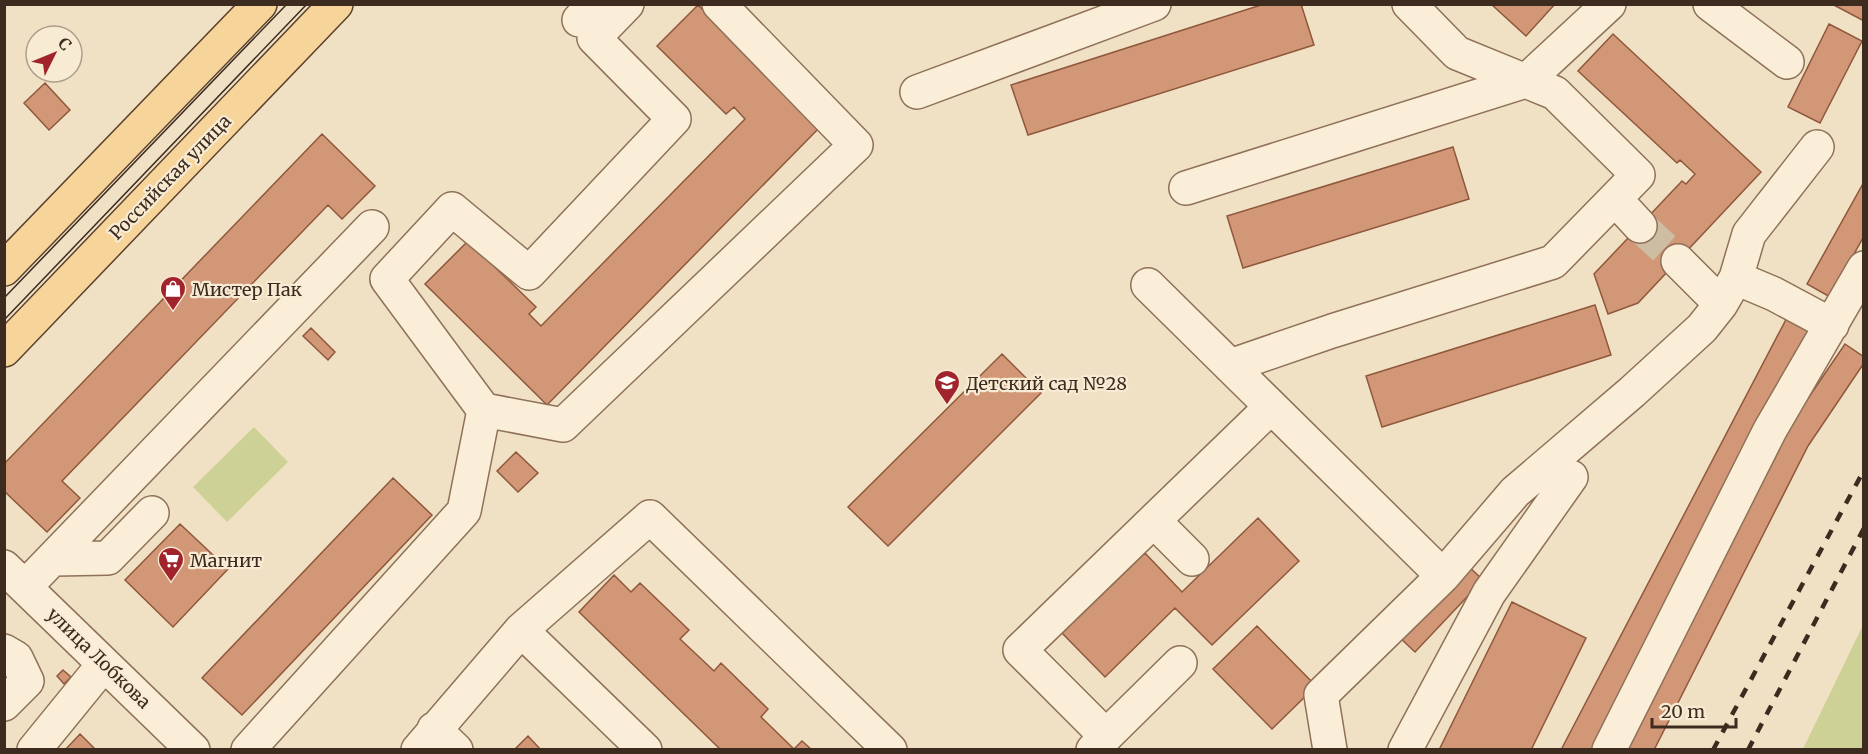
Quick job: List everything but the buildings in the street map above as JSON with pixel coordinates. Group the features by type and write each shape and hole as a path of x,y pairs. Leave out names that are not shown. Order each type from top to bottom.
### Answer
{"main road":[{"path":"4,269 260,4"},
{"name":"Российская улица","path":"4,350 336,4"}],"street":[{"path":"627,4 594,38 674,119 528,273 452,208 387,279 484,410 563,425 856,145 719,4"},
{"path":"917,92 1154,4"},
{"path":"1230,366 1332,331 1553,262 1638,175 1555,93 1457,53 1409,4"},
{"path":"1186,188 1526,81 1609,4"},
{"path":"1710,4 1787,62"},
{"path":"1330,750 1321,695 1443,576 1515,492 1702,328 1728,291 1749,234 1817,147"},
{"path":"1615,199 1640,226"},
{"path":"15,577 54,559 372,227"},
{"path":"1678,261 1728,291 1774,294 1832,325"},
{"path":"1609,750 1770,430 1863,268"},
{"path":"1149,285 1443,576"},
{"path":"1180,663 1100,743 1020,650 1272,407"},
{"path":"248,750 464,511 484,410"},
{"path":"1406,750 1489,593 1571,477"},
{"path":"54,559 108,558 152,513"},
{"path":"436,743 521,630 650,516 890,750"},
{"path":"1155,522 1192,559"},
{"name":"улица Лобкова","path":"15,577 193,750"},
{"path":"521,630 645,750"},
{"path":"4,651 16,658 27,681 4,704"},
{"path":"34,750 104,664"}],"green space":[{"path":"254,427 288,462 227,522 193,487"},
{"path":"1863,625 1863,749 1803,749"}],"tunnel":[{"path":"1640,226 1678,261"}],"tram line":[{"path":"4,298 287,4"},
{"path":"4,320 307,4"}],"railway":[{"path":"1713,750 1864,470"},
{"path":"1748,750 1864,528"}],"place":[{"name":"Мистер Пак","path":"173,312"},
{"name":"Детский сад №28","path":"947,406"},
{"name":"Магнит","path":"171,583"}]}
